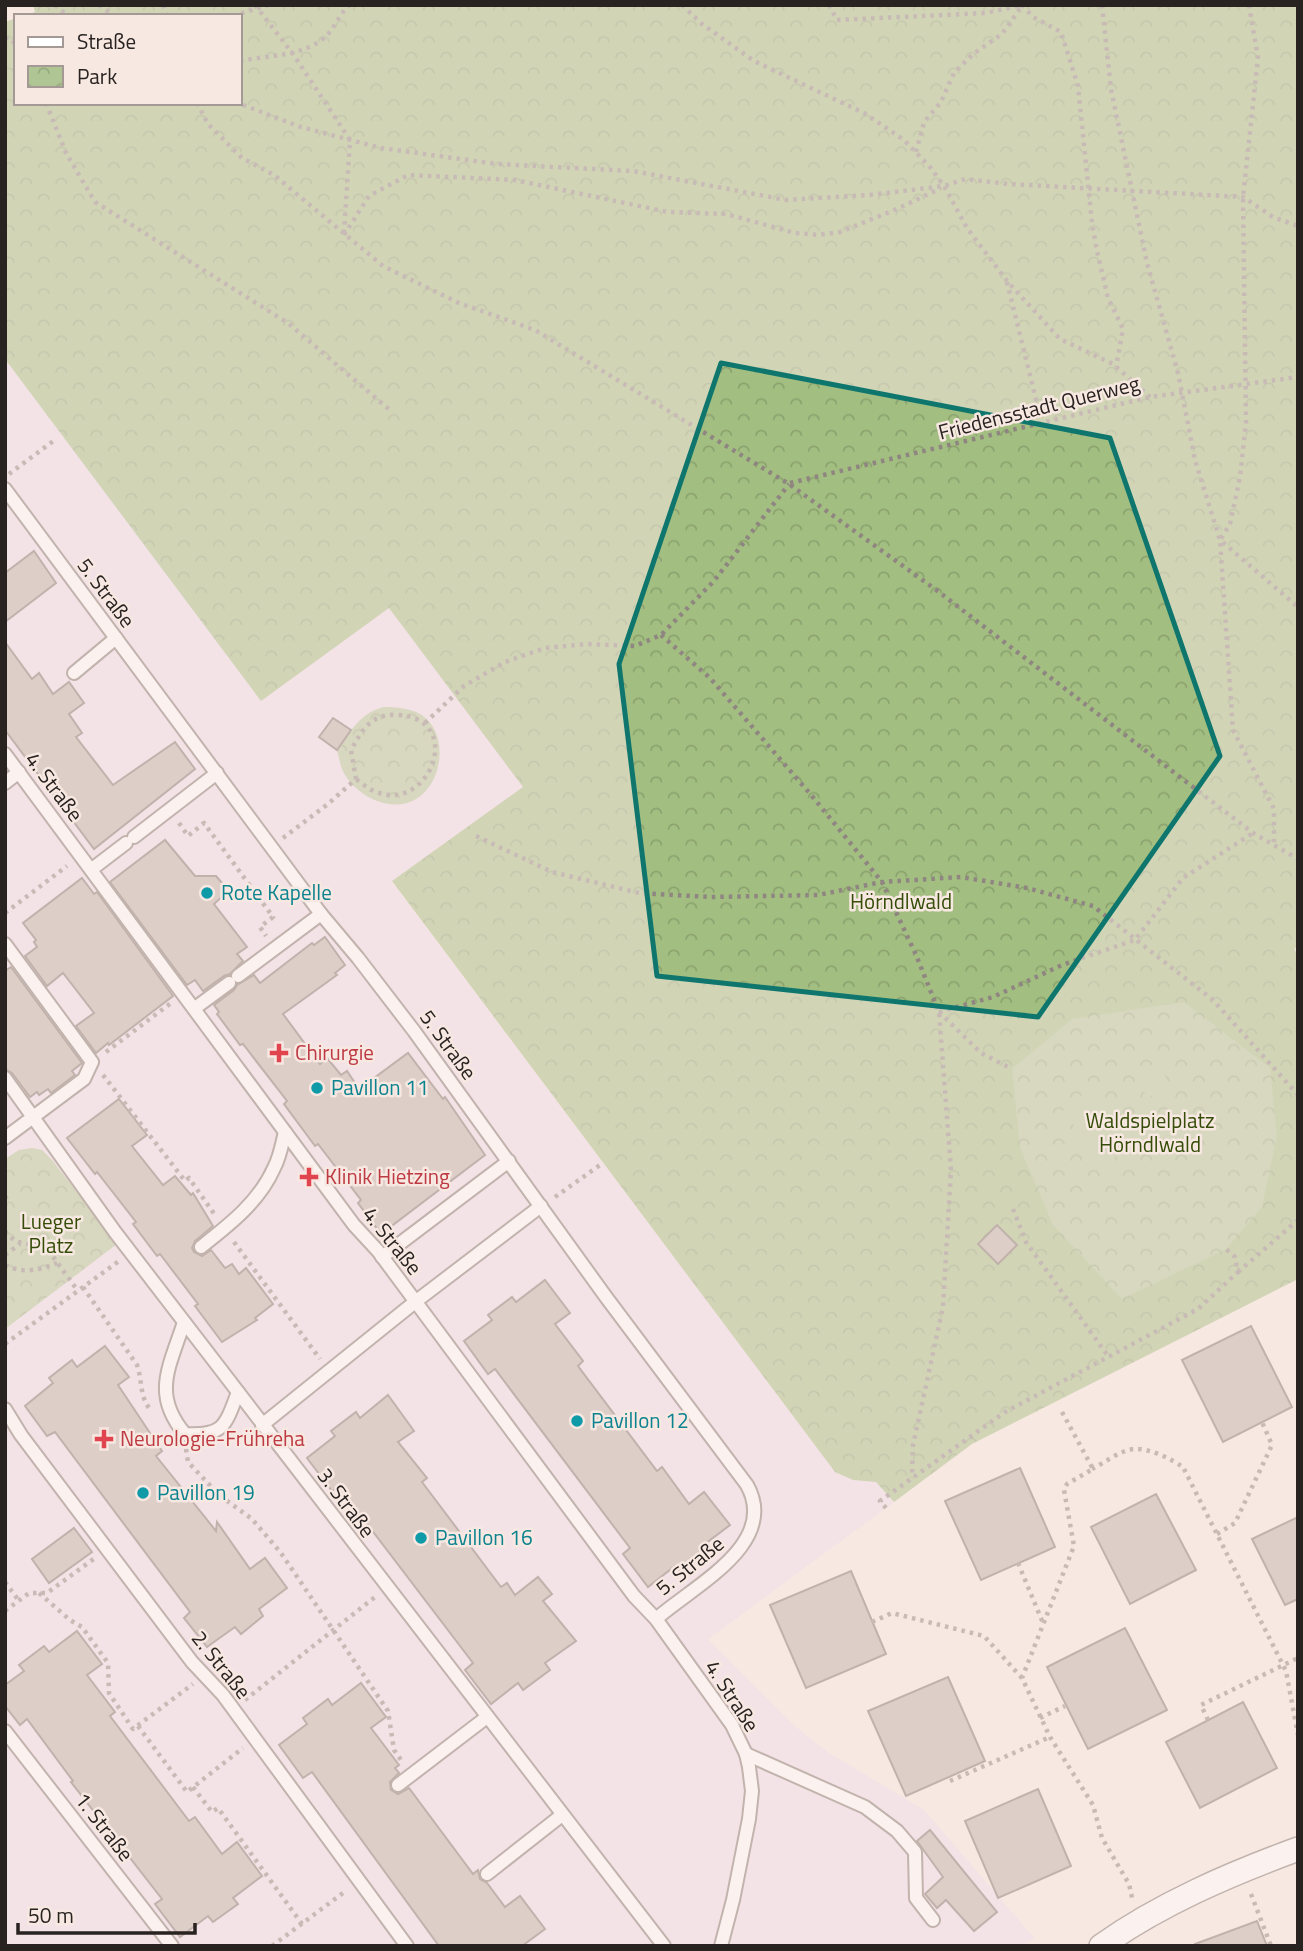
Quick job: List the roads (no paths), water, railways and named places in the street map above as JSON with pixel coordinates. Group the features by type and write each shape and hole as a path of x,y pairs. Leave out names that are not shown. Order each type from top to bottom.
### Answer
{"street":[{"path":"1101,1946 1137,1920 1255,1864 1298,1849"}],"lane":[{"name":"5. Straße","path":"5,489 321,914 374,979 606,1297 740,1474 754,1497 754,1523 739,1551 656,1619"},
{"path":"74,673 116,638"},
{"name":"4. Straße","path":"5,754 354,1225 382,1257 634,1596 656,1619 732,1725 746,1754 752,1791 750,1819 721,1946"},
{"path":"5,783 19,772"},
{"path":"92,869 217,773"},
{"path":"195,1008 321,914"},
{"path":"5,944 92,1062 84,1079 5,1138"},
{"name":"3. Straße","path":"5,1079 262,1425 664,1946"},
{"path":"201,1247 246,1209 263,1189 275,1167 285,1132"},
{"path":"382,1257 509,1161"},
{"path":"262,1425 415,1302 541,1206"},
{"path":"184,1322 164,1387 173,1420 184,1434 208,1435 223,1425 238,1392"},
{"name":"2. Straße","path":"5,1409 21,1435 204,1676 233,1709 407,1946"},
{"path":"397,1785 487,1717"},
{"name":"1. Straße","path":"5,1731 172,1946"},
{"path":"746,1754 865,1807 897,1831 915,1852 916,1898 933,1920"},
{"path":"487,1874 562,1815"}],"place":[{"name":"Rote Kapelle","path":"207,893"},
{"name":"Chirurgie","path":"279,1053"},
{"name":"Pavillon 11","path":"317,1088"},
{"name":"Klinik Hietzing","path":"309,1177"},
{"name":"Pavillon 12","path":"577,1421"},
{"name":"Neurologie-Frühreha","path":"104,1439"},
{"name":"Pavillon 19","path":"143,1493"},
{"name":"Pavillon 16","path":"421,1538"}],"park label":[{"name":"Hörndlwald","path":"901,902"},
{"name":"Waldspielplatz Hörndlwald","path":"1150,1133"},
{"name":"Lueger Platz","path":"51,1234"}]}
